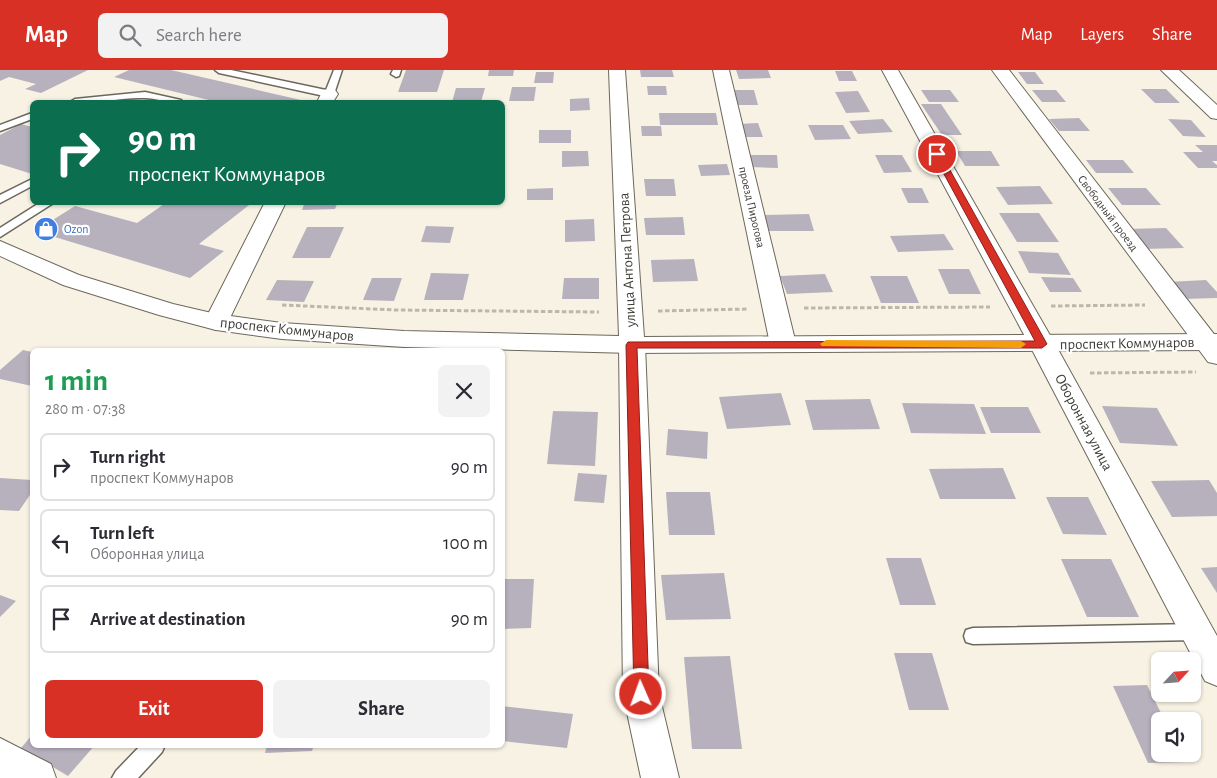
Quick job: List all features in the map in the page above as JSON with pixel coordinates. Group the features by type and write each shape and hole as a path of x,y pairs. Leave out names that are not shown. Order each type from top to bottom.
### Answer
{"street":[{"name":"улица Антона Петрова","path":"617,70 632,345 641,694 660,778"},
{"name":"проезд Пирогова","path":"721,70 783,344"},
{"name":"Оборонная улица","path":"890,70 1042,344 1217,670"},
{"name":"Свободный проезд","path":"1000,70 1178,304 1214,347"},
{"path":"1169,70 1217,114"},
{"path":"216,322 274,205"},
{"name":"проспект Коммунаров","path":"0,248 71,280 167,310 216,322 282,331 404,339 632,345 1042,344 1214,347"},
{"path":"0,758 37,778"}],"lane":[{"path":"219,70 327,98 338,70"},
{"path":"94,100 145,95 169,100"},
{"path":"0,128 30,117"},
{"path":"0,200 30,183"},
{"path":"0,233 45,205"},
{"path":"973,636 1197,632"},
{"path":"123,778 151,748"}],"path":[{"path":"658,311 1178,304"},
{"path":"281,305 396,310 600,312"},
{"path":"1058,374 1197,372"}],"building":[{"path":"0,70 88,70 41,93 25,89 36,84 9,77 0,81"},
{"path":"129,70 171,70 301,100 209,100 114,77"},
{"path":"406,70 444,70 437,92 398,92"},
{"path":"489,70 514,70 513,76 488,76"},
{"path":"640,70 672,70 674,77 641,77"},
{"path":"736,70 768,70 771,78 739,79"},
{"path":"835,71 852,71 857,81 839,81"},
{"path":"536,72 554,72 553,83 534,83"},
{"path":"1018,72 1035,72 1044,84 1027,84"},
{"path":"647,86 666,86 667,95 648,95"},
{"path":"512,87 536,87 534,101 509,101"},
{"path":"456,88 485,88 482,100 453,100"},
{"path":"1141,89 1166,89 1180,103 1155,103"},
{"path":"733,90 754,90 758,105 737,105"},
{"path":"921,90 950,90 959,102 929,102"},
{"path":"1032,90 1056,90 1066,102 1042,102"},
{"path":"858,91 870,112 846,113 835,92"},
{"path":"589,98 590,110 570,111 570,99"},
{"path":"921,104 941,104 962,135 942,135"},
{"path":"659,113 716,113 718,125 660,125"},
{"path":"1079,118 1090,131 1059,131 1049,119"},
{"path":"883,119 893,132 858,134 849,121"},
{"path":"1168,119 1191,120 1206,137 1183,136"},
{"path":"758,123 763,137 742,137 738,124"},
{"path":"21,124 30,126 30,173 0,164 0,135"},
{"path":"808,125 843,125 851,139 815,140"},
{"path":"641,126 661,126 662,136 642,136"},
{"path":"539,130 571,130 571,143 539,143"},
{"path":"1195,145 1217,145 1217,161 1212,161 1217,165 1217,168 1198,168 1183,152 1203,152"},
{"path":"562,151 588,151 589,166 562,167"},
{"path":"956,151 991,151 1000,166 965,166"},
{"path":"748,155 777,155 778,168 750,167"},
{"path":"875,155 902,155 912,172 884,173"},
{"path":"1086,160 1123,160 1134,173 1096,173"},
{"path":"727,164 730,175 701,176 698,165"},
{"path":"644,179 674,179 676,196 646,196"},
{"path":"1040,186 1053,204 1008,205 996,187"},
{"path":"553,188 553,200 527,200 527,189"},
{"path":"901,188 922,188 929,203 908,203"},
{"path":"1108,188 1146,188 1161,205 1122,205"},
{"path":"163,205 249,205 199,244 224,251 190,278 35,231 75,206 137,223"},
{"path":"304,205 337,205 335,209 302,210"},
{"path":"999,213 1039,213 1059,242 1017,242"},
{"path":"809,214 814,231 769,231 765,215"},
{"path":"683,217 685,235 646,235 644,218"},
{"path":"594,219 595,241 565,242 565,220"},
{"path":"426,226 454,227 450,243 421,242"},
{"path":"307,227 344,227 330,258 292,258"},
{"path":"1166,228 1184,248 1142,249 1126,229"},
{"path":"944,234 954,250 898,252 890,236"},
{"path":"1018,251 1058,253 1071,275 1029,273"},
{"path":"694,259 698,281 653,282 651,260"},
{"path":"938,269 969,269 981,294 949,294"},
{"path":"431,273 469,274 463,300 424,300"},
{"path":"825,274 833,292 787,294 780,276"},
{"path":"870,276 907,276 919,303 881,303"},
{"path":"1041,277 1073,278 1082,292 1050,292"},
{"path":"372,278 402,278 394,301 363,300"},
{"path":"564,278 599,278 599,299 562,299"},
{"path":"277,280 314,281 304,302 266,300"},
{"path":"1206,280 1217,292 1217,298 1183,299 1167,282"},
{"path":"23,350 30,352 30,386 0,379 0,370"},
{"path":"781,393 791,425 727,429 719,397"},
{"path":"870,399 880,429 813,430 805,400"},
{"path":"902,403 974,404 986,434 911,433"},
{"path":"1102,406 1157,408 1178,446 1120,443"},
{"path":"980,407 1028,407 1041,433 991,433"},
{"path":"553,411 598,412 595,466 547,464"},
{"path":"668,429 708,432 707,459 666,455"},
{"path":"1003,468 1016,499 940,499 929,469"},
{"path":"578,473 607,475 604,503 574,501"},
{"path":"0,478 30,480 30,495 19,511 0,510"},
{"path":"1209,480 1217,493 1217,516 1172,517 1151,481"},
{"path":"666,492 710,492 715,535 669,535"},
{"path":"1046,497 1088,497 1107,535 1063,534"},
{"path":"886,558 921,558 936,605 900,605"},
{"path":"1061,559 1111,559 1139,617 1087,617"},
{"path":"1217,567 1217,593 1201,568"},
{"path":"724,573 731,619 666,620 661,575"},
{"path":"505,579 534,579 531,628 505,629"},
{"path":"0,595 16,601 0,617"},
{"path":"894,653 932,653 949,710 909,710"},
{"path":"730,656 742,749 692,749 684,657"},
{"path":"1147,685 1151,693 1151,702 1156,702 1160,712 1151,712 1151,762 1185,762 1148,763 1113,686"},
{"path":"505,706 573,714 567,748 505,741"},
{"path":"30,737 30,748 92,748 68,776 21,748"},
{"path":"266,748 313,748 312,751 265,753"}],"slow traffic":[{"path":"826,344 1021,344"}],"place":[{"name":"Ozon","path":"46,229"}],"route":[{"path":"641,694 632,345 1042,344 937,154"}]}
